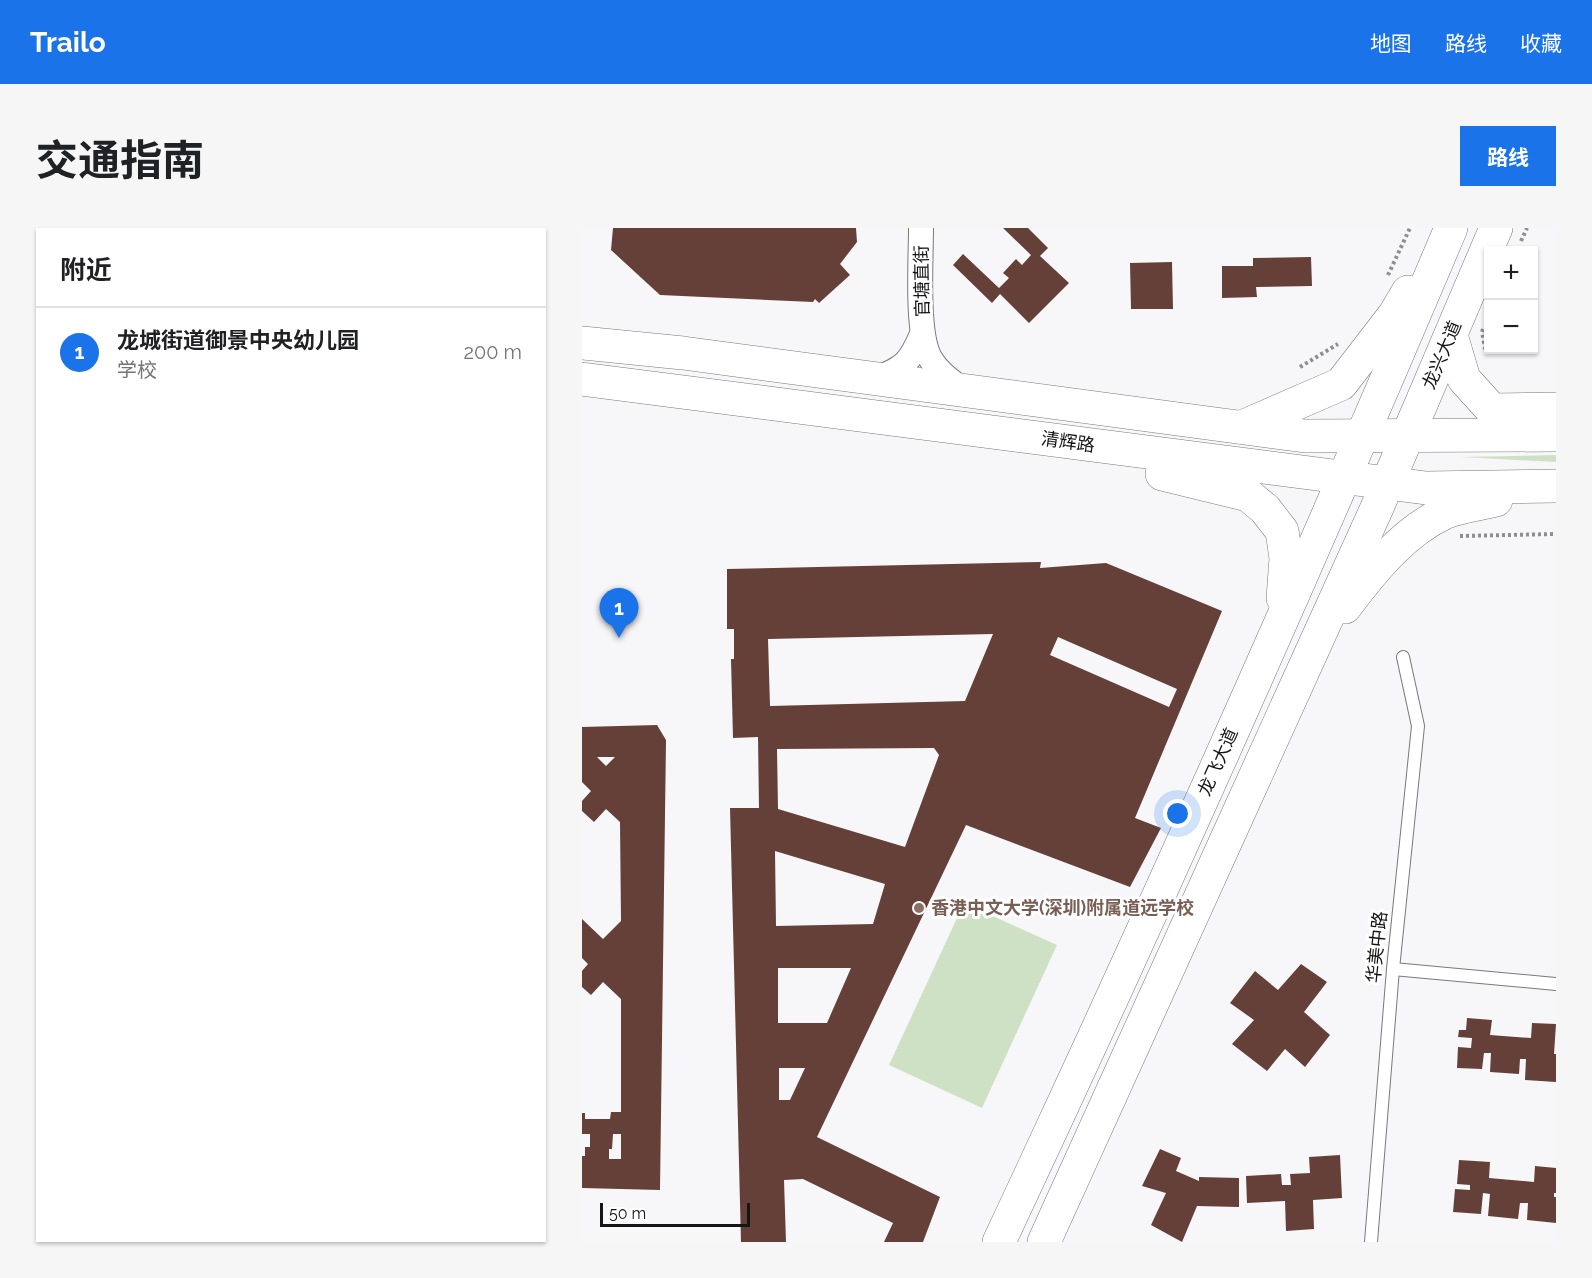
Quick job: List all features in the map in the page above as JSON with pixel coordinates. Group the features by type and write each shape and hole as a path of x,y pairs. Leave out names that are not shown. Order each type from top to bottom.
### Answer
{"street":[{"name":"官塘直街","path":"921,228 922,334 929,357 942,375 964,390"},
{"path":"1241,427 1341,384 1395,314 1450,228"},
{"path":"1345,478 1450,228"},
{"name":"龙兴大道","path":"1387,483 1496,228"},
{"name":"官塘直街","path":"878,379 900,369 913,355 922,334"},
{"path":"1451,335 1464,379 1492,410 1556,409"},
{"name":"清辉路","path":"582,343 683,353 1305,436 1556,435"},
{"name":"清辉路","path":"582,379 1426,488 1556,488"},
{"path":"1100,446 1149,471 1248,495 1265,509 1282,531 1286,558 1284,595 1276,633"},
{"name":"龙飞大道","path":"999,1242 1107,1010 1345,478"},
{"path":"1044,1242 1387,483"},
{"path":"1313,649 1378,566 1418,528 1449,511 1556,488"}],"lane":[{"name":"华美中路","path":"1371,1242 1393,969 1418,726 1402,657"},
{"path":"1393,969 1556,984"}],"path":[{"path":"1386,279 1410,228"},
{"path":"1484,327 1482,332 1484,344"},
{"path":"1300,366 1341,342"},
{"path":"1418,528 1425,537 1556,534"}],"green space":[{"path":"1556,455 1556,462 1461,457"},
{"path":"964,903 1057,945 982,1108 889,1065"}],"building":[{"path":"613,228 856,228 857,242 840,264 850,275 819,303 815,299 813,302 660,295 611,250"},
{"path":"1003,228 1028,228 1048,248 1040,256 1069,283 1029,323 1000,294 992,303 953,265 963,254 999,288 1009,278 1003,273 1016,259 1022,265 1031,255"},
{"path":"1311,257 1312,286 1256,287 1257,297 1222,298 1222,266 1253,266 1253,258"},
{"path":"1172,262 1173,309 1131,309 1130,263"},
{"path":"1041,562 1040,568 1106,563 1222,611 1135,818 1161,828 1130,887 966,825 817,1137 940,1197 923,1242 884,1242 893,1223 803,1179 784,1180 786,1242 741,1242 730,808 759,808 758,737 733,738 731,659 734,659 734,629 727,629 727,569","holes":["993,634 965,701 770,706 768,639","1058,637 1177,689 1169,707 1050,655","934,748 939,755 905,847 778,809 777,749","775,851 885,884 873,924 776,926","778,968 851,968 827,1023 778,1023","779,1068 805,1068 790,1100 779,1100"]},
{"path":"657,725 666,740 660,1190 582,1188 582,1156 585,1156 585,1147 590,1147 590,1134 582,1134 582,1113 585,1113 585,1119 610,1119 611,1112 621,1112 621,999 603,982 591,995 582,987 582,971 588,964 582,958 582,919 603,939 621,921 620,822 606,809 594,822 582,811 582,801 591,791 582,782 582,727","holes":["597,757 615,757 606,766","613,1134 621,1134 621,1159 609,1159"]},
{"path":"1301,964 1327,982 1304,1012 1330,1035 1305,1067 1285,1049 1267,1071 1232,1044 1254,1020 1230,1003 1255,971 1278,990"},
{"path":"1467,1018 1492,1020 1490,1035 1531,1038 1532,1023 1556,1024 1554,1054 1556,1054 1556,1082 1525,1080 1526,1059 1520,1059 1519,1074 1490,1072 1491,1053 1484,1053 1482,1069 1457,1068 1458,1047 1471,1048 1472,1038 1458,1037 1459,1030 1466,1030"},
{"path":"1160,1149 1181,1158 1176,1171 1199,1181 1199,1177 1239,1178 1239,1207 1197,1206 1182,1242 1151,1225 1166,1193 1142,1186"},
{"path":"1340,1155 1342,1198 1313,1200 1314,1229 1286,1231 1285,1201 1247,1203 1246,1176 1281,1174 1282,1185 1291,1185 1290,1174 1310,1173 1309,1157"},
{"path":"1459,1160 1490,1162 1489,1178 1534,1182 1535,1166 1556,1168 1554,1197 1556,1197 1556,1223 1527,1220 1528,1203 1520,1203 1518,1219 1488,1216 1490,1194 1483,1193 1481,1214 1453,1212 1455,1189 1470,1190 1470,1185 1457,1184"}],"place":[{"name":"龙城街道御景中央幼儿园","path":"619,638"},
{"name":"香港中文大学(深圳)附属道远学校","path":"919,908"}]}
